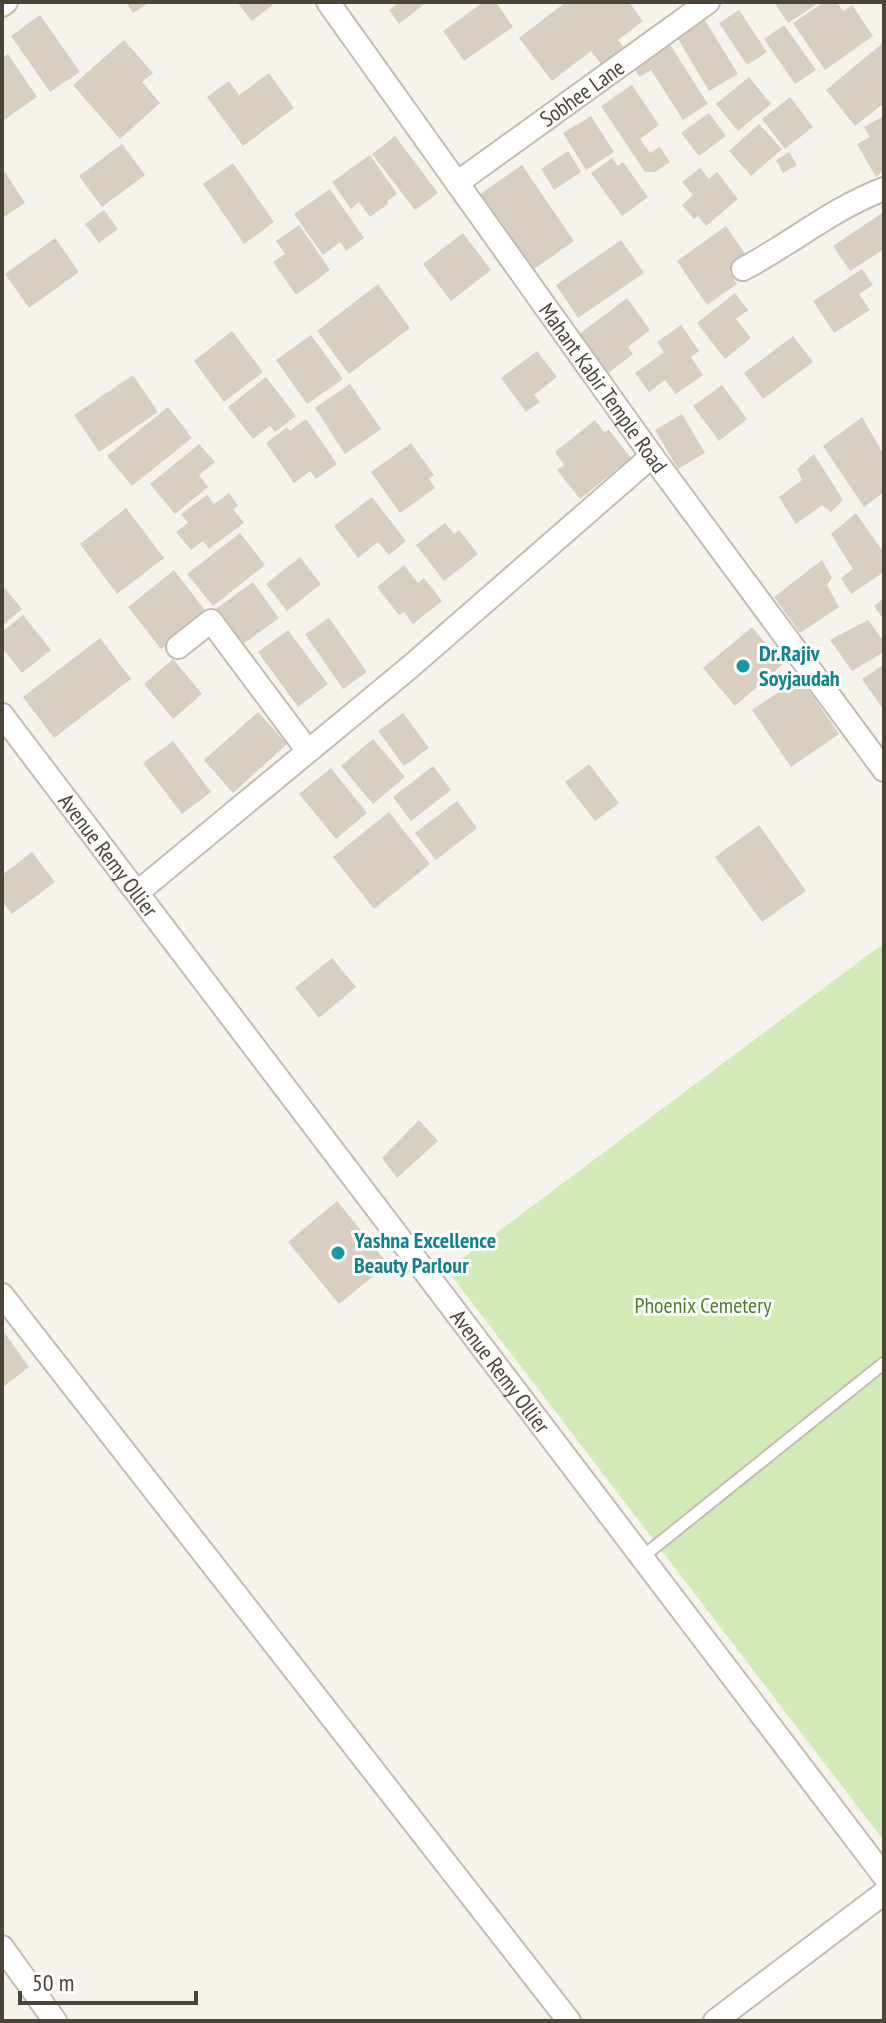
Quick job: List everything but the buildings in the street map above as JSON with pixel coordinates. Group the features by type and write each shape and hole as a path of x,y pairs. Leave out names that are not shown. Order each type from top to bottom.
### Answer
{"street":[{"name":"Mahant Kabir Temple Road","path":"328,2 652,456 884,770"},
{"name":"Sobhee Lane","path":"457,183 708,2"},
{"path":"743,269 860,198 884,189"},
{"path":"138,892 410,667 652,456"},
{"path":"178,647 211,621 308,751"},
{"name":"Avenue Remy Ollier","path":"2,715 884,1876"},
{"path":"2,1295 569,2021"},
{"path":"715,2021 884,1893"},
{"path":"2,1947 55,2021"}],"lane":[{"path":"641,1558 884,1363"}],"green space":[{"name":"Phoenix Cemetery","path":"884,943 884,1841 447,1270"}],"place":[{"name":"Dr.Rajiv Soyjaudah","path":"743,666"},
{"name":"Yashna Excellence Beauty Parlour","path":"338,1253"}]}
